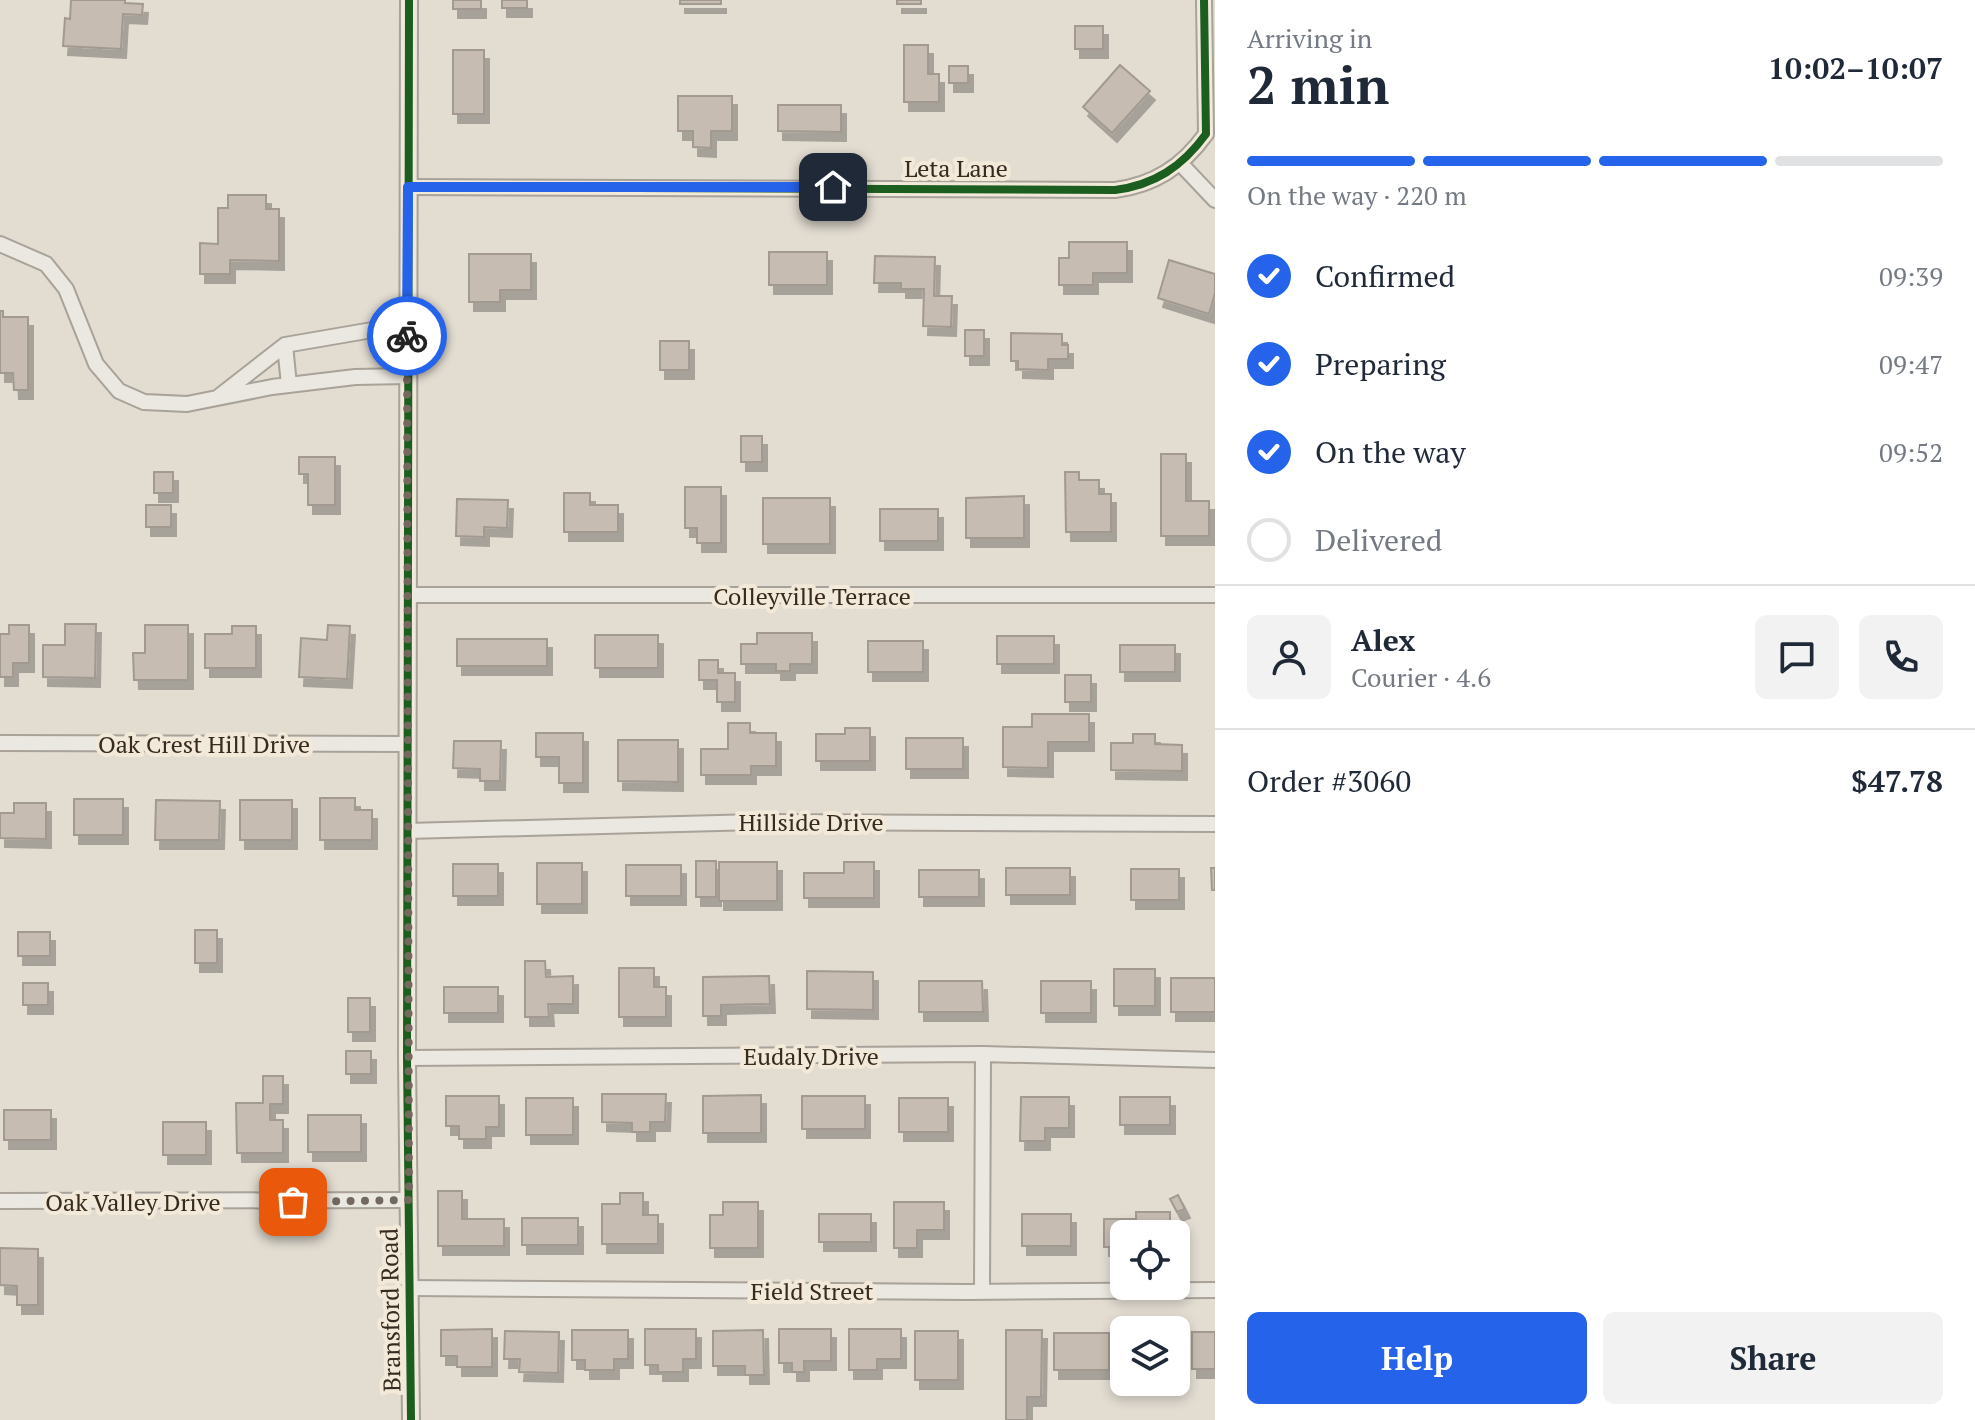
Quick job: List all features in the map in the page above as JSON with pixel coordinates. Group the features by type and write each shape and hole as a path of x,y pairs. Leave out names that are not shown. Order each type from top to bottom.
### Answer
{"street":[{"name":"Bransford Road","path":"409,0 407,1058 411,1420"},
{"name":"Leta Lane","path":"408,187 1115,190 1144,187 1180,163 1206,134 1204,0"},
{"path":"1180,163 1215,200"},
{"path":"0,244 46,264 66,289 96,364 119,391 144,402 214,400 289,385 355,377 407,376"},
{"path":"214,400 285,345 407,324"},
{"path":"285,345 289,385"},
{"name":"Colleyville Terrace","path":"409,595 1215,595"},
{"name":"Oak Crest Hill Drive","path":"0,743 408,744"},
{"name":"Hillside Drive","path":"407,831 757,822 1215,824"},
{"path":"982,1291 983,1054"},
{"name":"Eudaly Drive","path":"407,1058 983,1054 1215,1060"},
{"name":"Oak Valley Drive","path":"0,1201 409,1200"},
{"name":"Field Street","path":"410,1288 1215,1290"}],"building":[{"path":"71,0 125,0 125,3 143,4 142,15 123,14 121,49 63,46 65,18 70,19"},
{"path":"453,0 481,0 481,9 453,9"},
{"path":"502,0 527,0 527,8 502,8"},
{"path":"680,0 721,0 721,4 680,4"},
{"path":"897,0 921,0 921,4 897,4"},
{"path":"1075,26 1103,26 1103,49 1075,49"},
{"path":"904,45 928,45 928,74 939,74 939,102 904,102"},
{"path":"453,50 484,50 484,114 453,114"},
{"path":"1120,65 1150,91 1112,133 1083,107"},
{"path":"949,66 968,66 968,83 949,83"},
{"path":"678,96 732,96 732,131 711,131 711,148 693,147 693,131 678,131"},
{"path":"778,105 841,105 841,132 778,131"},
{"path":"228,195 266,195 266,209 279,209 279,261 230,260 230,274 200,274 200,243 218,244 218,208 228,208"},
{"path":"1069,242 1127,242 1127,273 1093,273 1093,285 1059,285 1059,258 1069,258"},
{"path":"769,252 827,252 827,285 769,285"},
{"path":"469,254 531,254 531,290 500,290 500,302 469,302"},
{"path":"875,256 935,257 934,296 952,296 951,327 923,326 924,289 901,289 901,283 874,283"},
{"path":"1169,260 1215,274 1215,293 1209,314 1158,298"},
{"path":"0,311 3,311 3,317 28,317 28,390 14,390 13,373 0,373"},
{"path":"965,330 984,330 984,356 965,356"},
{"path":"1011,333 1062,334 1062,345 1068,345 1068,359 1048,359 1048,370 1018,369 1018,361 1011,361"},
{"path":"660,341 689,341 689,370 660,370"},
{"path":"741,436 762,436 762,462 741,462"},
{"path":"1161,454 1186,454 1186,501 1209,501 1209,536 1161,536"},
{"path":"299,457 335,457 335,505 308,505 308,474 299,474"},
{"path":"154,472 173,472 173,493 154,493"},
{"path":"1065,472 1079,472 1079,480 1099,480 1099,494 1111,494 1111,532 1066,532"},
{"path":"685,487 721,487 721,543 697,543 697,528 685,528"},
{"path":"564,493 590,493 590,505 618,505 618,532 564,532"},
{"path":"1024,496 1024,538 966,538 966,498"},
{"path":"763,498 830,498 830,544 763,544"},
{"path":"457,499 508,500 507,528 484,527 484,537 456,536"},
{"path":"146,505 171,505 171,527 146,527"},
{"path":"880,509 938,509 938,541 880,541"},
{"path":"65,624 96,624 95,678 43,677 43,645 65,645"},
{"path":"9,625 29,625 29,663 13,663 13,677 0,677 0,634 9,634"},
{"path":"145,625 188,625 188,680 134,680 133,653 145,653"},
{"path":"328,625 350,626 347,679 299,677 301,638 327,640"},
{"path":"232,626 256,626 256,668 205,668 205,634 232,634"},
{"path":"757,633 812,633 812,664 790,664 790,671 776,671 776,664 741,664 741,644 757,644"},
{"path":"595,635 658,635 658,668 595,668"},
{"path":"997,636 1054,636 1054,664 997,664"},
{"path":"457,639 547,639 547,666 457,666"},
{"path":"868,641 923,641 923,672 868,672"},
{"path":"1120,645 1175,645 1175,672 1120,672"},
{"path":"699,660 718,660 718,673 735,673 735,702 717,702 717,680 699,680"},
{"path":"1065,675 1091,675 1091,702 1065,702"},
{"path":"1032,714 1089,714 1089,742 1048,742 1048,768 1003,767 1003,727 1032,727"},
{"path":"728,723 750,723 750,733 776,733 776,766 751,766 751,775 701,775 701,749 728,749"},
{"path":"845,728 870,728 870,761 816,761 816,734 845,734"},
{"path":"536,733 583,733 583,783 559,783 559,757 536,757"},
{"path":"1133,734 1155,734 1155,744 1182,745 1182,771 1111,770 1111,743 1133,743"},
{"path":"906,738 963,738 963,769 906,769"},
{"path":"618,740 678,740 678,782 618,781"},
{"path":"454,741 501,741 500,781 480,781 480,769 453,768"},
{"path":"320,798 355,798 355,810 372,810 372,840 320,840"},
{"path":"74,799 123,799 123,835 74,835"},
{"path":"156,800 220,801 219,840 155,840"},
{"path":"240,800 292,800 292,840 240,840"},
{"path":"14,803 46,803 46,839 0,838 0,813 14,813"},
{"path":"696,861 716,861 716,897 696,897"},
{"path":"719,862 777,862 777,901 719,901"},
{"path":"844,862 874,862 874,898 804,898 804,873 844,873"},
{"path":"537,863 582,863 582,904 537,904"},
{"path":"453,864 498,864 498,896 453,896"},
{"path":"626,865 681,865 681,896 626,896"},
{"path":"1006,868 1070,868 1070,895 1006,895"},
{"path":"1211,868 1215,868 1215,890 1212,890"},
{"path":"1131,869 1179,869 1179,900 1131,900"},
{"path":"919,870 979,870 979,897 919,897"},
{"path":"195,930 217,930 217,963 195,963"},
{"path":"18,932 50,932 50,956 18,956"},
{"path":"525,961 545,961 546,977 573,976 573,1004 548,1004 549,1017 525,1017"},
{"path":"619,968 654,968 654,987 666,987 666,1017 619,1017"},
{"path":"1114,969 1155,969 1155,1006 1114,1006"},
{"path":"807,971 873,972 873,1010 807,1009"},
{"path":"769,976 770,1004 721,1005 721,1016 703,1016 703,977"},
{"path":"1171,978 1215,978 1215,1012 1171,1012"},
{"path":"919,981 982,981 983,1012 919,1012"},
{"path":"1041,981 1091,981 1091,1013 1041,1013"},
{"path":"23,983 48,983 48,1005 23,1005"},
{"path":"444,987 498,987 498,1013 444,1013"},
{"path":"348,998 370,998 370,1032 348,1032"},
{"path":"346,1051 371,1051 371,1074 346,1074"},
{"path":"263,1076 283,1076 283,1104 270,1104 270,1120 283,1120 283,1153 237,1153 236,1103 263,1103"},
{"path":"602,1094 666,1094 665,1122 650,1122 650,1132 632,1132 632,1123 602,1122"},
{"path":"761,1095 761,1133 703,1133 703,1096"},
{"path":"446,1096 499,1096 499,1127 486,1127 486,1139 459,1139 459,1126 446,1126"},
{"path":"802,1096 865,1096 865,1129 802,1129"},
{"path":"1021,1097 1069,1097 1069,1128 1045,1128 1045,1141 1020,1141"},
{"path":"1120,1097 1170,1097 1170,1125 1120,1125"},
{"path":"526,1098 573,1098 573,1135 526,1135"},
{"path":"899,1098 948,1098 948,1132 899,1132"},
{"path":"4,1110 51,1110 51,1140 4,1140"},
{"path":"308,1115 361,1115 361,1152 308,1152"},
{"path":"163,1122 206,1122 206,1155 163,1155"},
{"path":"438,1191 462,1191 462,1219 504,1219 504,1246 438,1246"},
{"path":"620,1193 643,1193 643,1215 658,1215 658,1244 602,1244 602,1204 620,1204"},
{"path":"1178,1195 1185,1209 1177,1212 1170,1199"},
{"path":"723,1202 758,1202 758,1248 710,1248 710,1215 723,1215"},
{"path":"894,1202 944,1202 944,1230 917,1230 917,1248 894,1248"},
{"path":"1136,1212 1170,1212 1170,1220 1110,1220 1110,1247 1104,1247 1104,1219 1136,1219"},
{"path":"819,1214 871,1214 871,1242 819,1242"},
{"path":"1022,1214 1071,1214 1071,1246 1022,1246"},
{"path":"522,1218 578,1218 578,1245 522,1245"},
{"path":"0,1248 38,1249 38,1305 17,1305 17,1286 0,1285"},
{"path":"492,1329 492,1367 457,1367 457,1356 441,1356 441,1330"},
{"path":"645,1329 696,1329 696,1359 683,1359 683,1372 658,1372 658,1365 645,1365"},
{"path":"779,1329 831,1329 831,1361 804,1361 804,1372 792,1372 792,1363 779,1363"},
{"path":"849,1329 901,1329 901,1359 877,1359 877,1370 849,1370"},
{"path":"572,1330 628,1330 628,1359 614,1359 614,1370 585,1370 585,1360 572,1360"},
{"path":"763,1330 764,1375 745,1375 745,1366 713,1366 713,1331"},
{"path":"1006,1330 1042,1330 1041,1397 1027,1397 1027,1420 1006,1420"},
{"path":"505,1331 559,1332 558,1373 519,1372 520,1359 504,1359"},
{"path":"915,1331 958,1331 958,1380 915,1380"},
{"path":"1192,1332 1215,1332 1215,1369 1192,1369"},
{"path":"1054,1333 1109,1333 1109,1370 1054,1370"}],"cycle path":[{"path":"409,0 407,1058 411,1420"},
{"path":"408,187 1129,188 1155,179 1177,165 1206,134 1204,0"}],"way so far":[{"path":"293,1202 409,1200 407,336"}],"route":[{"path":"407,336 408,187 833,187"}]}
